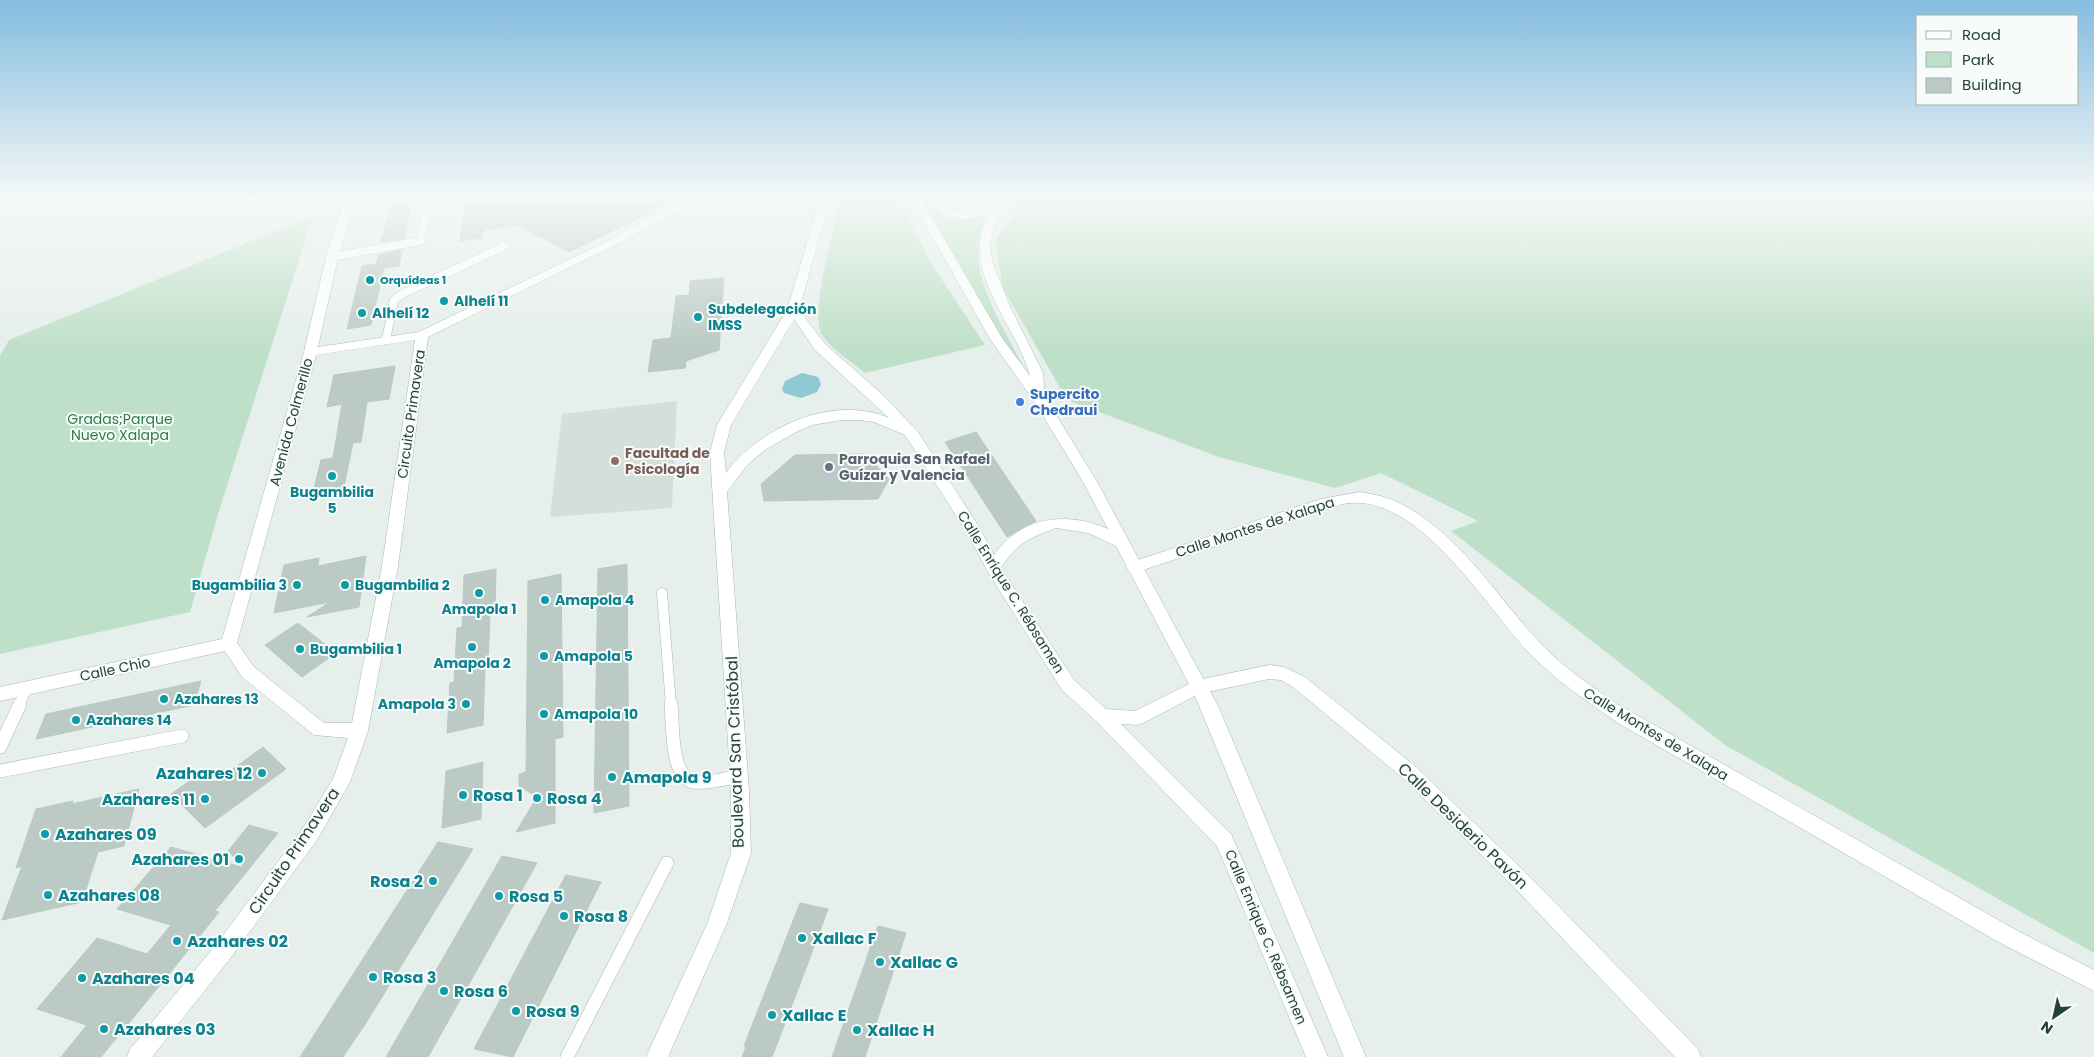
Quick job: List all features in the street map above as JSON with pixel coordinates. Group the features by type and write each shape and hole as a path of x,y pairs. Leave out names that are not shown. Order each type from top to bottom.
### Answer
{"street":[{"name":"Avenida Colmerillo","path":"229,644 310,352 334,248"},
{"name":"Circuito Primavera","path":"138,1057 222,953 310,834 341,782 359,731 390,566 422,335 600,248"},
{"path":"793,310 811,248"},
{"path":"944,248 996,339 1040,399 1089,480 1198,687 1220,733 1355,1057"},
{"path":"985,248 990,273 1036,373 1040,399"},
{"name":"Calle Enrique C. Rébsamen","path":"793,310 820,347 878,398 931,456 993,568 1027,618 1068,685 1102,716 1224,840 1318,1057"},
{"name":"Boulevard San Cristóbal","path":"657,1057 717,924 741,852 739,776 717,452 724,425 793,310"},
{"path":"310,352 422,335"},
{"path":"721,490 747,458 775,434 808,422 842,416 877,418 913,435"},
{"name":"Calle Montes de Xalapa","path":"1134,567 1326,503 1359,497 1394,506 1416,519 1436,536 1538,650 1574,685 1624,718 2009,937 2094,981"},
{"path":"993,568 1021,534 1055,523 1091,528 1121,542"},
{"path":"229,644 248,672 320,730 359,731"},
{"name":"Calle Chio","path":"0,694 229,644"},
{"name":"Calle Desiderio Pavón","path":"1102,716 1137,718 1198,687 1269,672 1284,674 1299,682 1410,773 1482,842 1690,1057"}],"lane":[{"path":"332,256 377,248"},
{"path":"386,340 394,300 402,294 500,248"},
{"path":"662,592 676,762 684,778 693,782 739,776"},
{"path":"0,748 27,688"},
{"path":"0,771 182,736"},
{"path":"567,1057 667,864"}],"shaded area":[{"name":"Facultad de Psicología","path":"677,401 672,508 550,517 562,414"}],"green space":[{"name":"Gradas;Parque Nuevo Xalapa","path":"234,248 303,248 218,514 190,612 0,654 0,356 9,340"},
{"path":"829,248 923,248 931,263 985,345 865,373 842,356 822,335 819,324 819,308"},
{"path":"947,248 978,248 979,265 989,298 996,315 1029,376 999,333"},
{"path":"997,248 2094,248 2094,953 1725,745 1451,531 1478,521 1381,473 1335,488 1219,457 1067,400 1003,288"}],"water":[{"path":"802,373 818,377 821,384 817,392 801,398 784,393 782,389 785,381"}],"building":[{"path":"562,248 576,248 569,252"},
{"path":"402,250 399,266 384,268 371,325 347,329 362,266 376,264 379,255"},
{"name":"Subdelegación IMSS","path":"724,278 719,350 686,361 685,368 648,372 653,340 671,338 676,296 689,295 690,281"},
{"path":"395,366 389,399 367,402 361,442 353,443 343,491 312,497 321,460 333,458 342,404 327,407 334,375"},
{"path":"976,432 1036,521 1007,537 945,442"},
{"name":"Parroquia San Rafael Guízar y Valencia","path":"865,454 889,479 878,499 764,501 761,484 795,455"},
{"path":"366,556 359,607 307,617 330,602 274,613 284,565 319,558 318,566"},
{"path":"627,564 629,806 594,813 598,569"},
{"path":"496,569 495,611 490,612 488,667 485,667 483,725 447,733 450,683 454,682 457,628 462,627 464,575"},
{"path":"561,574 563,737 555,739 555,823 516,832 537,797 519,786 519,774 526,772 528,581"},
{"name":"Bugambilia 1","path":"298,623 336,653 302,677 265,645"},
{"path":"201,681 194,705 36,739 46,714"},
{"path":"263,747 286,769 205,828 171,794 204,771 215,782"},
{"name":"Rosa 1","path":"483,762 481,819 442,828 446,771"},
{"path":"139,789 124,846 98,852 82,902 2,920 22,866 16,868 36,809 73,801 72,804"},
{"path":"249,825 278,833 215,911 219,912 165,979 101,1057 61,1057 87,1025 37,1009 97,938 147,954 171,925 117,909 171,847 245,868 228,851"},
{"path":"438,842 473,849 366,1023 343,1057 300,1057"},
{"path":"502,856 537,863 428,1057 386,1057"},
{"path":"566,875 601,882 513,1057 474,1049"},
{"path":"800,903 828,909 772,1057 742,1057 746,1047 744,1046"},
{"path":"878,926 906,933 865,1057 832,1057"}],"place":[{"name":"Orquídeas 1","path":"370,280"},
{"name":"Alhelí 11","path":"444,301"},
{"name":"Alhelí 12","path":"362,313"},
{"name":"Subdelegación IMSS","path":"698,317"},
{"name":"Supercito Chedraui","path":"1020,402"},
{"name":"Facultad de Psicología","path":"615,461"},
{"name":"Parroquia San Rafael Guízar y Valencia","path":"829,467"},
{"name":"Bugambilia 5","path":"332,476"},
{"name":"Bugambilia 3","path":"297,585"},
{"name":"Bugambilia 2","path":"345,585"},
{"name":"Amapola 1","path":"479,593"},
{"name":"Amapola 4","path":"545,600"},
{"name":"Amapola 2","path":"472,647"},
{"name":"Bugambilia 1","path":"300,649"},
{"name":"Amapola 5","path":"544,656"},
{"name":"Azahares 13","path":"164,699"},
{"name":"Amapola 3","path":"466,704"},
{"name":"Amapola 10","path":"544,714"},
{"name":"Azahares 14","path":"76,720"},
{"name":"Azahares 12","path":"262,773"},
{"name":"Amapola 9","path":"612,777"},
{"name":"Rosa 1","path":"463,795"},
{"name":"Rosa 4","path":"537,798"},
{"name":"Azahares 11","path":"205,799"},
{"name":"Azahares 09","path":"45,834"},
{"name":"Azahares 01","path":"239,859"},
{"name":"Rosa 2","path":"433,881"},
{"name":"Azahares 08","path":"48,895"},
{"name":"Rosa 5","path":"499,896"},
{"name":"Rosa 8","path":"564,916"},
{"name":"Xallac F","path":"802,938"},
{"name":"Azahares 02","path":"177,941"},
{"name":"Xallac G","path":"880,962"},
{"name":"Rosa 3","path":"373,977"},
{"name":"Azahares 04","path":"82,978"},
{"name":"Rosa 6","path":"444,991"},
{"name":"Rosa 9","path":"516,1011"},
{"name":"Xallac E","path":"772,1015"},
{"name":"Azahares 03","path":"104,1029"},
{"name":"Xallac H","path":"857,1030"}]}
